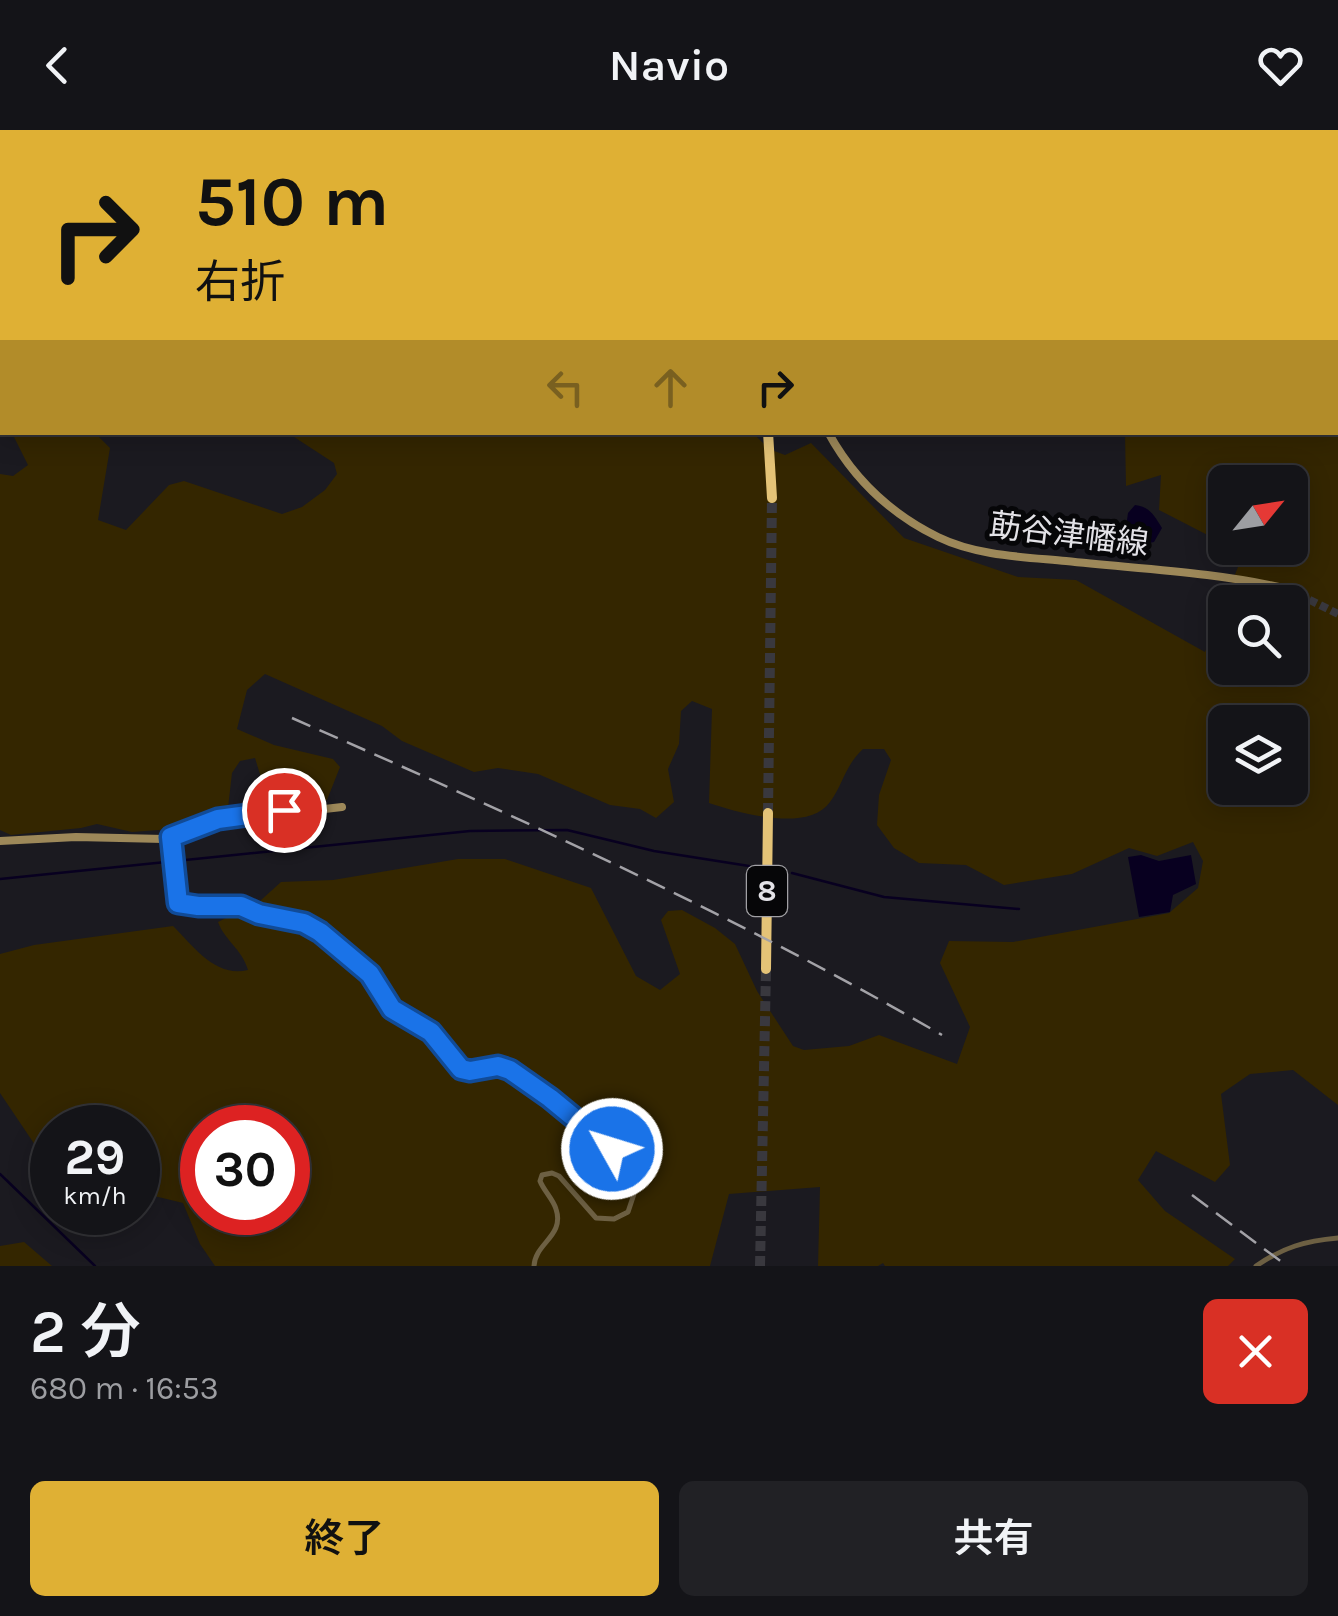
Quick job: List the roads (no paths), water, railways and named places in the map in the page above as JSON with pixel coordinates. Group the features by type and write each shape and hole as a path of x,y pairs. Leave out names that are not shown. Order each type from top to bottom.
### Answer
{"highway":[{"path":"768,435 772,498"},
{"name":"8","path":"766,969 768,813"}],"main road":[{"name":"莇谷津幡線","path":"830,435 858,478 892,509 940,538 996,554 1226,577 1267,585"},
{"path":"0,841 76,837 139,841 171,837 218,819 342,807"}],"street":[{"path":"171,837 178,903 241,906 259,914 304,923 320,932 370,974 392,1009 431,1032 461,1069 498,1066 510,1070 628,1166 636,1188 634,1198 628,1212 614,1219 596,1218 559,1176 542,1176 540,1180 556,1207 557,1219 555,1234 535,1255 534,1266"},
{"path":"1256,1266 1281,1249 1303,1241 1338,1238"}],"waterway":[{"path":"0,879 470,831 567,830 654,851 749,866"},
{"path":"792,873 884,897 1019,909"},
{"path":"0,1174 95,1266"}],"tunnel":[{"path":"768,813 772,498"},
{"path":"1308,599 1338,614"},
{"path":"760,1266 766,969"}],"railway":[{"path":"292,718 703,907 942,1035"},
{"path":"1192,1195 1287,1266"}]}
